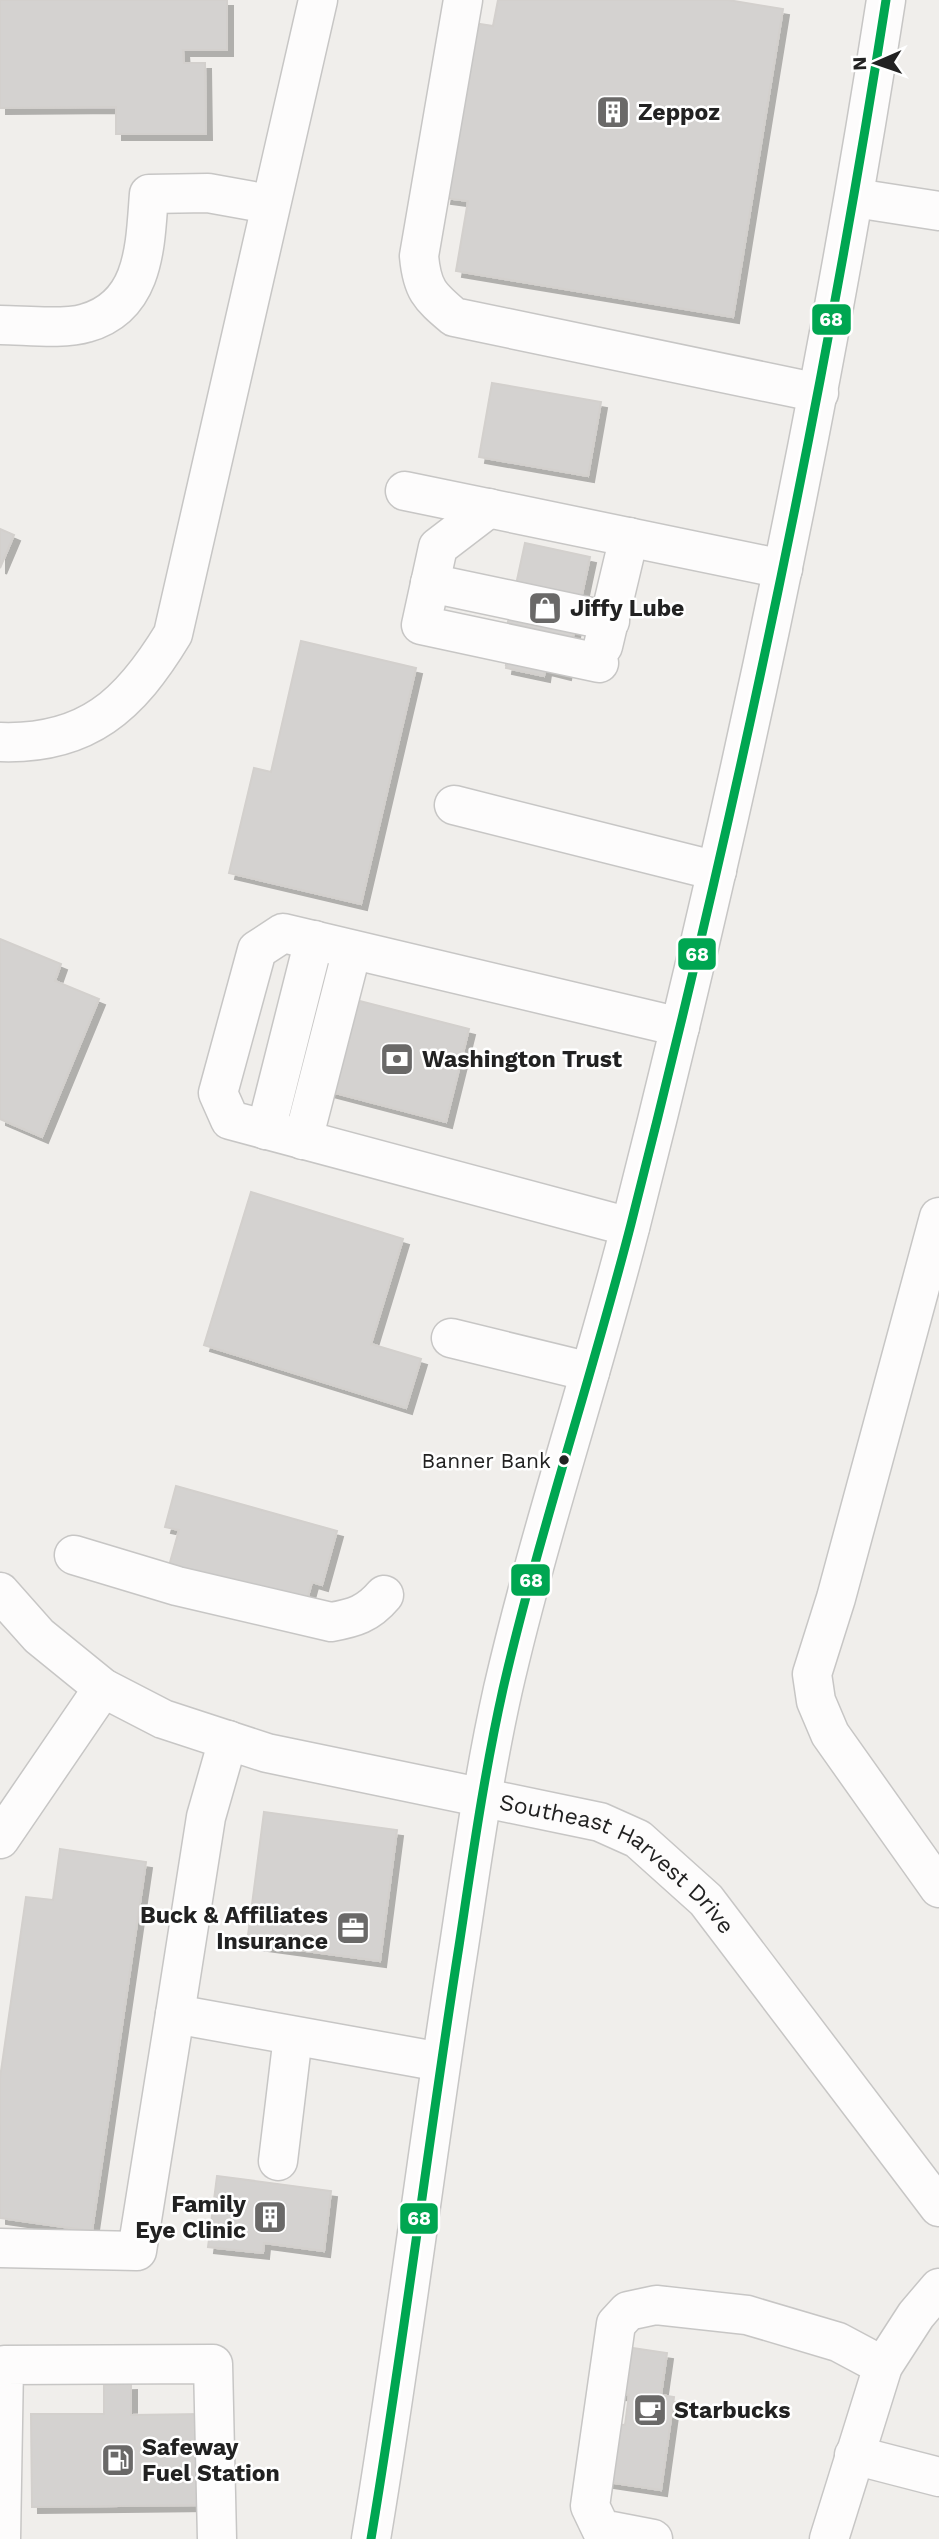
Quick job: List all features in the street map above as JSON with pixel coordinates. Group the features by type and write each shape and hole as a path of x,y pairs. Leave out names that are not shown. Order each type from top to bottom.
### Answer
{"street":[{"path":"0,742 29,743 69,735 118,707 148,675 173,635 269,204 318,0"},
{"path":"463,0 419,256 421,280 431,298 454,317 818,393"},
{"path":"371,2539 482,1798 503,1692 630,1227 717,872 818,393 855,198 886,0"},
{"path":"0,325 85,324 114,310 133,288 144,259 149,194 208,193 269,204"},
{"path":"855,198 939,211"},
{"path":"405,491 783,569"},
{"path":"489,508 438,547 425,604 602,650 629,537"},
{"path":"454,805 717,872"},
{"path":"630,1227 230,1120 218,1093 257,950 284,933 680,1027"},
{"path":"285,1135 334,946"},
{"path":"939,1217 836,1598 812,1674 816,1701 830,1734 939,1888"},
{"path":"451,1338 590,1372"},
{"path":"74,1555 136,1575 331,1622 354,1618 372,1609 384,1595"},
{"name":"Southeast Harvest Drive","path":"0,1592 39,1636 103,1688 163,1719 267,1753 600,1822 638,1839 665,1860 706,1900 939,2207"},
{"path":"0,1839 103,1688"},
{"path":"0,2248 137,2251 206,1817 228,1740"},
{"path":"175,2014 441,2062"},
{"path":"278,2161 293,2036"},
{"path":"828,2539 883,2367 916,2315 939,2288"},
{"path":"653,2539 601,2529 590,2506 617,2324 628,2311 656,2305 747,2315 786,2329 838,2342 883,2367"},
{"path":"1,2539 4,2365 46,2364 213,2364 217,2539"},
{"path":"853,2455 939,2477"}],"building":[{"path":"0,0 227,0 227,50 183,50 184,63 205,63 206,134 116,134 116,107 0,108"},
{"name":"Zeppoz","path":"498,0 728,0 783,9 733,317 456,271 468,201 445,198 473,23 493,26"},
{"path":"492,383 601,402 588,476 479,457"},
{"path":"0,529 14,535 0,568"},
{"name":"Jiffy Lube","path":"525,543 590,557 565,674 545,669 544,676 506,668 507,661 500,659"},
{"path":"301,641 416,668 361,904 229,873 254,768 271,772"},
{"path":"0,939 61,964 55,981 99,999 42,1137 0,1119"},
{"name":"Washington Trust","path":"348,998 469,1029 446,1122 324,1090"},
{"path":"251,1192 403,1239 371,1344 421,1359 406,1408 204,1345"},
{"path":"176,1486 337,1531 322,1585 312,1582 306,1604 169,1566 179,1530 165,1527"},
{"path":"264,1812 397,1830 380,1961 247,1943"},
{"path":"60,1849 146,1862 92,2231 0,2218 0,2078 26,1897 53,1900"},
{"name":"Family Eye Clinic","path":"217,2176 331,2191 324,2251 264,2243 263,2253 208,2247"},
{"name":"Starbucks","path":"626,2347 667,2353 661,2395 674,2397 661,2490 607,2482 608,2423 625,2425 629,2395 620,2394"},
{"name":"Safeway Fuel Station","path":"131,2384 131,2415 203,2414 204,2505 32,2507 31,2414 104,2414 104,2385"}],"transit line":[{"name":"68","path":"371,2539 469,1882 496,1721 533,1572 631,1224 740,768 834,308 886,0"}],"place":[{"name":"Zeppoz","path":"613,112"},
{"name":"Jiffy Lube","path":"545,608"},
{"name":"Washington Trust","path":"397,1059"},
{"name":"Banner Bank","path":"564,1460"},
{"name":"Buck & Affiliates Insurance","path":"353,1928"},
{"name":"Family Eye Clinic","path":"270,2217"},
{"name":"Starbucks","path":"650,2410"},
{"name":"Safeway Fuel Station","path":"118,2460"}]}
